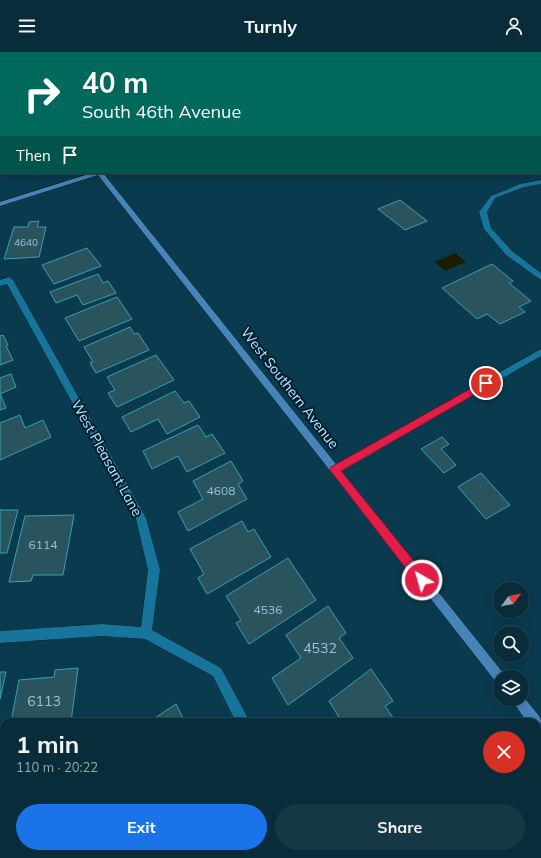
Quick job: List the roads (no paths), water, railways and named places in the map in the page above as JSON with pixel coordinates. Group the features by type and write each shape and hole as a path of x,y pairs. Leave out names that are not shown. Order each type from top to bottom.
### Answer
{"main road":[{"path":"0,204 97,174"},
{"name":"West Southern Avenue","path":"101,174 494,670"},
{"path":"523,706 532,718"}],"street":[{"path":"541,182 522,185 493,197 483,212 488,229 503,247 541,278"},
{"name":"West Pleasant Lane","path":"4,281 141,518 154,570 146,633"},
{"path":"335,470 541,352"},
{"path":"0,637 102,630 146,633 217,672 241,718"}]}
